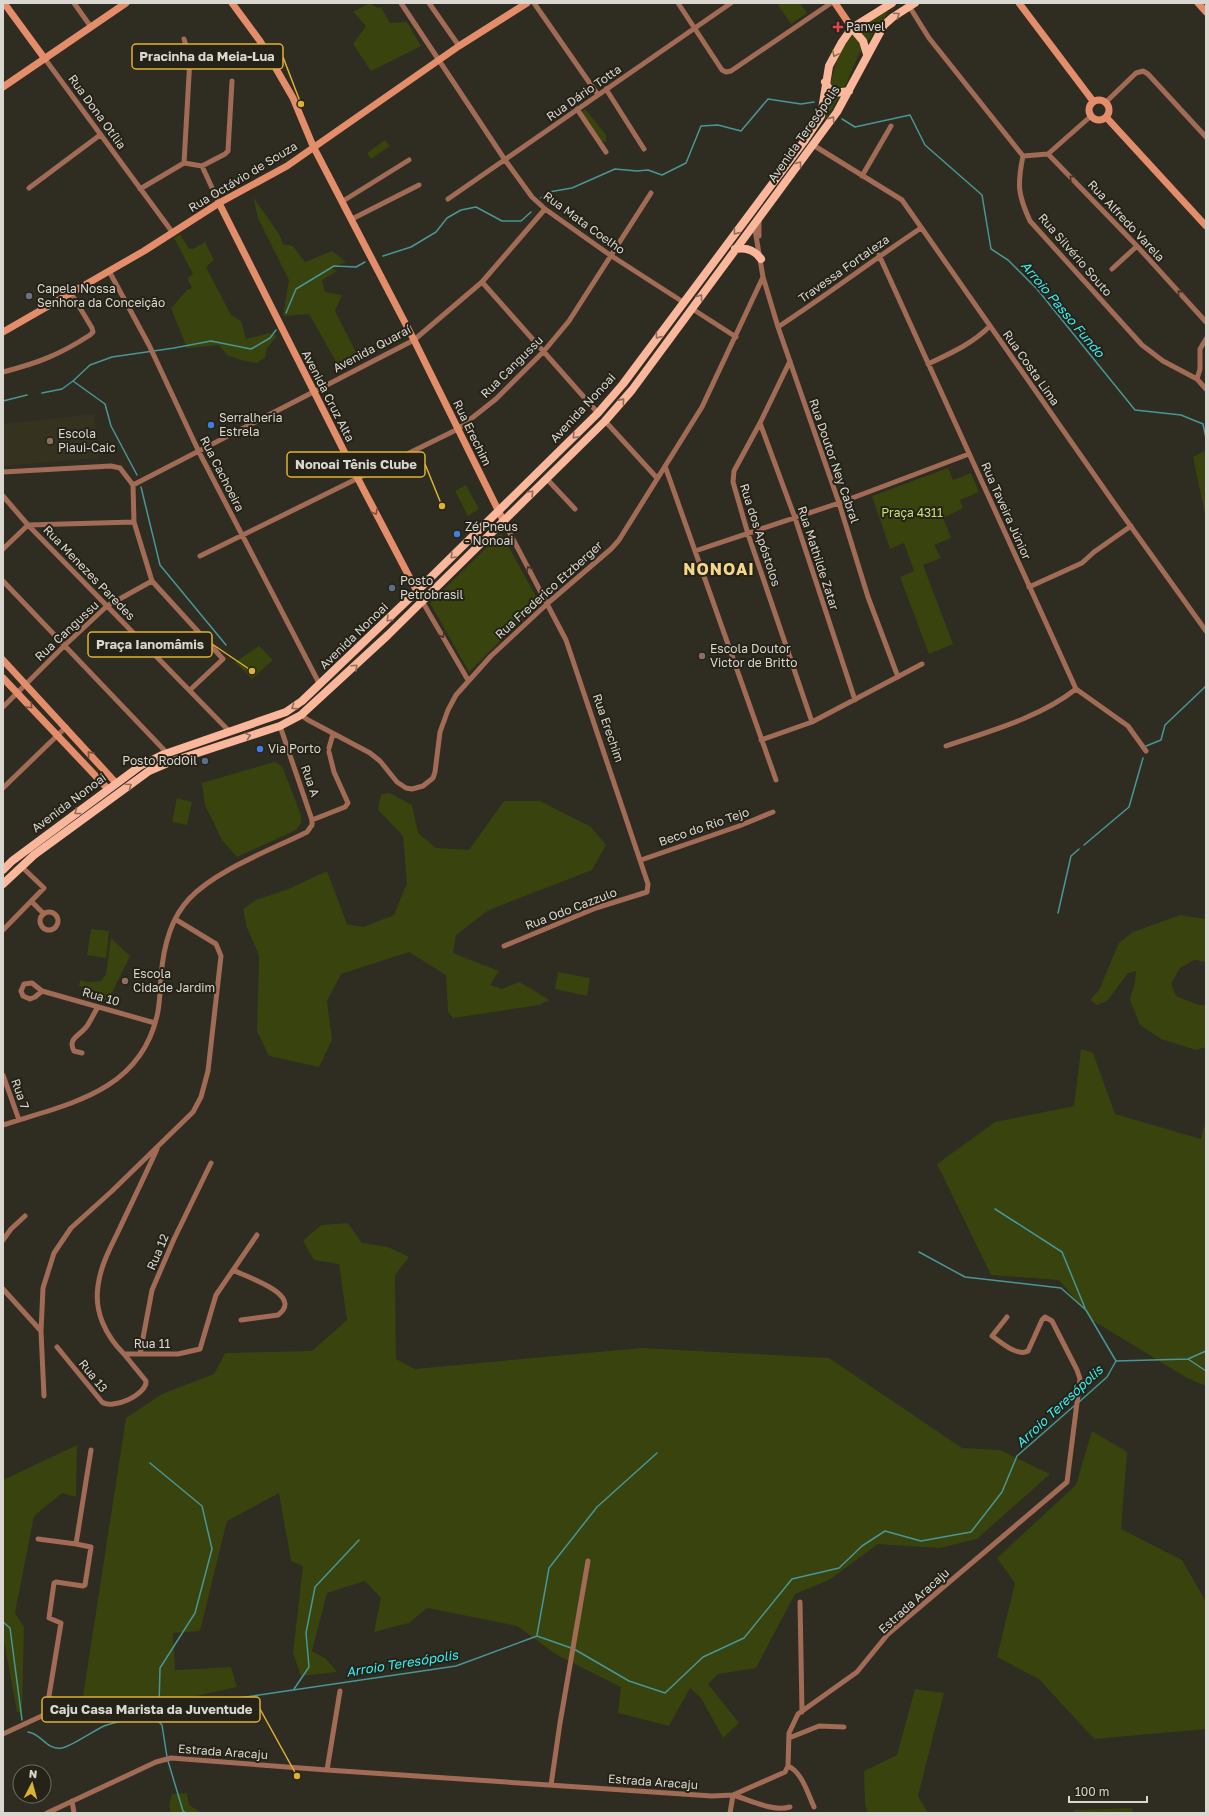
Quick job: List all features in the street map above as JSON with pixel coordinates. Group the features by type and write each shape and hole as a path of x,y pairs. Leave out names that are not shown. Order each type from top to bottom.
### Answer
{"main road":[{"name":"Avenida Teresópolis","path":"760,201 821,116 825,82 829,66 835,53 852,28 870,15 892,3"},
{"name":"Avenida Teresópolis","path":"757,220 837,112 884,25 893,17 912,5"},
{"path":"852,28 863,41 867,54"},
{"path":"825,82 829,89 835,93 849,91"},
{"path":"757,220 754,217 760,201"},
{"name":"Avenida Nonoai","path":"3,870 12,861 140,766 167,753 286,712 302,701 417,591 598,413 623,384 760,201"},
{"name":"Avenida Nonoai","path":"3,884 34,855 149,771 170,762 280,726 301,715 388,635 605,420 632,390 757,220"},
{"path":"735,249 744,248 752,250 761,259"},
{"path":"97,808 97,803 116,787 116,783"}],"street":[{"name":"Rua Dona Otília","path":"4,3 173,233"},
{"path":"74,3 91,27"},
{"path":"3,87 126,3"},
{"name":"Rua Erechim","path":"232,3 260,41 293,98 313,146 352,218 498,511 548,603 566,640 641,860 648,884 647,892"},
{"name":"Rua Mata Coelho","path":"401,3 505,160 532,197 545,209 610,255 683,302"},
{"path":"429,3 459,46"},
{"name":"Rua Octávio de Souza","path":"3,332 173,233 219,203 287,166 313,146 459,46 527,3"},
{"path":"534,3 598,95"},
{"path":"678,3 722,70 726,72 731,71 831,3"},
{"name":"Rua Dário Totta","path":"448,199 731,3"},
{"path":"835,3 852,28"},
{"path":"1019,3 1093,101"},
{"path":"1198,3 1206,12"},
{"path":"912,5 929,38 1023,156 1048,154 1091,116"},
{"path":"184,39 190,58 184,163"},
{"path":"1106,102 1136,73 1143,71 1148,74 1206,138"},
{"path":"140,190 184,163 202,166 224,154 228,150 232,81"},
{"path":"606,89 644,149"},
{"path":"1102,100 1106,102 1109,106 1109,112 1106,117 1101,120 1091,116 1088,108 1093,101 1102,100"},
{"path":"577,109 606,152"},
{"path":"1106,117 1206,226"},
{"path":"862,176 891,126"},
{"path":"29,188 100,135"},
{"name":"Rua Costa Lima","path":"813,145 902,200 1206,631"},
{"name":"Rua Alfredo Varela","path":"1048,154 1137,246 1206,322"},
{"name":"Rua Silvério Souto","path":"1023,156 1019,174 1020,199 1030,221 1142,345 1163,361 1197,379 1206,389"},
{"path":"343,201 409,160"},
{"path":"202,166 219,203"},
{"path":"352,218 419,185"},
{"name":"Rua Cangussu","path":"200,556 242,537 357,477 458,429 496,399 544,351 569,321 650,193"},
{"name":"Avenida Cruz Alta","path":"219,203 357,477 422,601 468,680"},
{"name":"Avenida Quaraí","path":"133,485 199,452 314,390 414,340 482,282 545,209"},
{"name":"Rua Doutor Ney Cabral","path":"757,220 763,277 778,327 838,503 868,597 898,677"},
{"name":"Rua Doutor Ney Cabral","path":"757,220 760,249"},
{"name":"Travessa Fortaleza","path":"778,327 822,299 879,255 921,228"},
{"path":"1112,269 1137,246"},
{"name":"Rua Taveira Júnior","path":"879,255 1076,689 1128,726 1146,751"},
{"name":"Rua Cachoeira","path":"108,271 150,345 199,452 320,685"},
{"name":"Rua Frederico Etzberger","path":"301,715 375,756 397,782 406,788 412,789 422,786 432,778 435,772 440,732 448,710 456,695 491,656 615,544 702,407 763,277"},
{"path":"482,282 598,413"},
{"path":"3,372 33,364 57,354 90,336 92,328 71,293"},
{"path":"691,308 736,337"},
{"path":"928,364 966,346 990,326"},
{"path":"1197,379 1200,369 1200,349 1206,339"},
{"name":"Rua dos Apóstolos","path":"790,361 760,423 734,471 732,482 748,534 812,722"},
{"path":"605,420 657,478"},
{"name":"Rua Mathilde Zatar","path":"760,423 795,518 855,700"},
{"path":"695,551 838,503 969,454"},
{"path":"3,472 111,466 120,468 133,485 134,522 152,581 223,659 190,690"},
{"path":"665,466 776,780"},
{"path":"546,478 575,509"},
{"name":"Rua Menezes Paredes","path":"3,496 28,525 230,732"},
{"path":"3,549 28,525 134,522"},
{"path":"1029,587 1082,563 1094,552 1131,526"},
{"path":"3,581 167,753"},
{"name":"Rua Cangussu","path":"3,707 64,646 107,606 152,581"},
{"path":"3,660 116,783"},
{"path":"761,740 812,722 922,664"},
{"path":"3,678 108,789"},
{"path":"946,746 1023,719 1063,699 1076,689"},
{"name":"Rua A","path":"280,726 312,820"},
{"path":"3,788 66,727"},
{"path":"3,1125 78,1101 111,1085 128,1070 145,1049 156,1023 162,957 175,919 189,899 213,878 307,832 312,825 312,820 346,807 348,798 334,772 329,750 333,734"},
{"name":"Beco do Rio Tejo","path":"641,860 739,826 773,812"},
{"path":"3,930 44,888 22,867"},
{"name":"Rua Odo Cazzulo","path":"504,946 596,908 647,892"},
{"path":"32,902 44,914"},
{"path":"44,1396 41,1331 43,1288 54,1253 71,1228 193,1112 201,1097 208,1071 221,956 216,944 175,919"},
{"name":"Rua 10","path":"42,991 156,1023"},
{"path":"82,1053 74,1051 71,1043 74,1038 86,1028 98,1007"},
{"name":"Rua 7","path":"3,1075 19,1120"},
{"name":"Rua 11","path":"158,1146 107,1256 98,1286 98,1308 104,1328 117,1348 124,1354 178,1354 200,1349 216,1295 257,1235"},
{"name":"Rua 12","path":"140,1354 152,1290 174,1239 211,1163"},
{"path":"3,1240 11,1229 25,1216"},
{"path":"233,1270 277,1291 284,1298 285,1305 282,1311 278,1314 242,1320"},
{"path":"3,1289 41,1331"},
{"name":"Estrada Aracaju","path":"47,1813 156,1762 171,1758 712,1796 733,1795 785,1772 788,1766 790,1733 798,1714 857,1672 888,1634 1067,1482 1080,1379 1077,1370 1052,1321 1048,1317 1045,1317 1042,1320 1028,1351 1025,1353 1018,1352 1004,1345 992,1336 1007,1317"},
{"name":"Rua 13","path":"57,1347 102,1402 110,1405 133,1397 144,1390 146,1385 146,1381 124,1354"},
{"path":"76,1544 91,1450"},
{"path":"3,1734 46,1714 61,1623 49,1618 54,1583 85,1585 91,1549 90,1547 38,1539"},
{"path":"551,1785 560,1723 588,1561"},
{"path":"800,1602 800,1700 802,1712"},
{"path":"327,1770 340,1691"},
{"path":"789,1738 819,1726 844,1727"},
{"path":"788,1766 795,1770 799,1776 814,1807"},
{"path":"730,1813 733,1795 775,1808 784,1809 790,1807"},
{"path":"72,1801 74,1813"}],"shaded area":[{"name":"Escola Piaui-Caic","path":"94,414 99,458 3,466 3,424"}],"green space":[{"path":"369,3 378,8 381,7 390,23 407,22 421,46 371,71 353,44 366,26 353,12"},
{"path":"781,3 800,3 807,13 791,24 778,5"},
{"path":"889,11 859,54 846,84 825,121 835,66 840,54 847,42 856,32 867,23"},
{"path":"585,109 606,135 606,142 600,141 581,113"},
{"path":"385,140 390,146 371,159 367,153"},
{"path":"253,197 279,234 283,244 293,246 305,262 332,251 346,262 330,268 337,271 322,280 325,292 342,295 335,311 358,356 339,367 309,314 283,316 289,280 258,218"},
{"path":"180,234 189,249 193,249 205,242 214,260 206,267 231,315 241,321 246,339 269,333 277,336 267,348 265,358 256,363 241,360 227,355 219,345 187,348 171,308 187,290 192,288 187,278 193,274 174,238"},
{"path":"1206,450 1206,519 1193,457"},
{"name":"Praça 4311","path":"948,468 953,480 971,473 979,492 960,500 963,508 943,518 951,538 934,545 941,558 923,565 953,644 929,654 900,577 914,571 904,543 890,549 872,496"},
{"path":"466,485 479,509 468,516 455,491"},
{"path":"501,533 539,602 469,672 430,603"},
{"path":"259,646 273,660 252,679 235,662"},
{"path":"274,762 282,766 301,815 301,823 296,830 237,857 222,840 205,805 202,783"},
{"path":"390,793 412,805 418,833 436,848 469,850 504,801 540,801 591,827 606,845 592,870 489,910 456,935 453,953 499,971 490,985 502,989 519,982 550,1000 539,1005 453,1018 448,1012 446,975 409,952 341,974 327,1001 332,1040 319,1067 269,1056 257,1031 259,955 247,928 243,909 256,900 286,890 327,871 347,924 363,927 394,915 407,883 403,836 378,810 381,794"},
{"path":"177,798 192,802 187,825 172,822"},
{"path":"1180,915 1206,919 1206,962 1194,960 1180,968 1171,984 1176,996 1199,1005 1206,1005 1206,1047 1196,1050 1161,1039 1140,1025 1130,1000 1135,982 1136,971 1128,973 1107,1001 1097,1005 1090,1000 1099,990 1119,943 1133,932"},
{"path":"91,929 109,931 106,958 87,955"},
{"path":"111,938 130,956 108,1001 103,1001 87,996 88,988 79,986 80,980 88,982 101,981 106,974"},
{"path":"558,972 590,978 587,996 555,989"},
{"path":"1081,1049 1093,1053 1115,1114 1201,1139 1206,1119 1206,1386 1187,1378 1092,1320 1059,1280 991,1275 937,1164 995,1122 1074,1106"},
{"path":"348,1223 362,1243 388,1247 409,1257 395,1275 396,1359 415,1369 641,1348 829,1358 962,1448 1000,1450 1050,1474 977,1539 940,1548 878,1544 829,1580 795,1594 756,1668 718,1674 708,1684 739,1723 723,1738 701,1698 690,1688 669,1726 618,1713 621,1687 557,1655 517,1626 427,1608 409,1623 374,1632 381,1598 365,1581 327,1593 312,1651 326,1659 337,1672 301,1676 293,1653 303,1566 291,1561 279,1493 227,1521 200,1631 173,1633 175,1670 231,1667 237,1687 79,1722 126,1418 162,1394 214,1374 225,1353 312,1351 347,1320 339,1264 314,1260 303,1241 321,1225"},
{"path":"1092,1431 1127,1452 1121,1529 1182,1560 1206,1602 1206,1729 1094,1739 1039,1679 997,1657 1015,1583 997,1558 1076,1485"},
{"path":"77,1445 76,1497 62,1493 34,1516 15,1613 24,1627 22,1713 17,1712 3,1635 3,1480"},
{"path":"915,1689 944,1693 918,1796 928,1813 868,1813 865,1805 864,1771 897,1755"},
{"path":"187,1793 189,1805 202,1813 171,1813 169,1806 172,1794"},
{"path":"1132,1808 1134,1813 1073,1813 1074,1810"}],"waterway":[{"name":"Arroio Passo Fundo","path":"541,198 549,192 572,188 615,169 637,171 648,170 662,175 686,163 701,126 718,125 741,131 768,99 801,104 814,102"},
{"name":"Arroio Passo Fundo","path":"842,119 855,127 910,115 925,145 982,195 991,249 1008,260 1037,289 1135,410 1181,415 1203,424 1206,438"},
{"name":"Arroio Passo Fundo","path":"383,256 411,247 436,232 447,218 461,210 476,207 502,221 521,221 531,212"},
{"name":"Arroio Passo Fundo","path":"286,313 296,289 334,266 356,267 365,262"},
{"name":"Arroio Passo Fundo","path":"42,393 62,389 90,365 112,357 211,341 251,349 270,338 276,330"},
{"path":"73,381 105,404 111,426 137,475"},
{"name":"Arroio Passo Fundo","path":"3,401 27,395"},
{"path":"141,487 160,565 226,645"},
{"path":"1146,746 1161,740 1165,725 1206,686"},
{"path":"1084,845 1129,807 1143,758"},
{"path":"1058,913 1071,856 1079,849"},
{"path":"995,1209 1062,1252 1085,1308"},
{"path":"919,1252 965,1277 1061,1288 1086,1310 1116,1361"},
{"name":"Arroio Teresópolis","path":"1079,1402 1107,1377 1116,1361 1188,1359 1206,1351"},
{"path":"1188,1359 1206,1371"},
{"name":"Arroio Teresópolis","path":"28,1732 37,1735 52,1747 62,1748 104,1726 139,1717 159,1707 226,1700 456,1666 537,1636 574,1649 629,1681 665,1693 703,1657 744,1638 792,1579 839,1568 862,1546 885,1531 921,1541 971,1532 1002,1492 1017,1456 1074,1406"},
{"path":"537,1635 549,1568 597,1507 657,1453"},
{"path":"150,1463 202,1506 212,1549 195,1613 160,1668 159,1707"},
{"path":"294,1689 309,1667 306,1633 315,1587 359,1540"},
{"path":"3,1622 10,1628 22,1720"},
{"path":"151,1714 162,1725 167,1757"},
{"path":"168,1761 183,1811 186,1813"}],"place":[{"name":"Panvel","path":"838,27"},
{"name":"Pracinha da Meia-Lua","path":"301,104"},
{"name":"Capela Nossa Senhora da Conceição","path":"29,296"},
{"name":"Serralheria Estrela","path":"211,425"},
{"name":"Escola Piaui-Caic","path":"50,441"},
{"name":"Nonoai Tênis Clube","path":"442,506"},
{"name":"Zé Pneus - Nonoai","path":"457,534"},
{"name":"Posto Petrobrasil","path":"392,588"},
{"name":"Escola Doutor Victor de Britto","path":"702,656"},
{"name":"Praça Ianomâmis","path":"252,671"},
{"name":"Via Porto","path":"260,749"},
{"name":"Posto RodOil","path":"205,761"},
{"name":"Escola Cidade Jardim","path":"125,981"},
{"name":"Caju Casa Marista da Juventude","path":"297,1776"}],"district":[{"name":"NONOAI","path":"719,569"}]}
